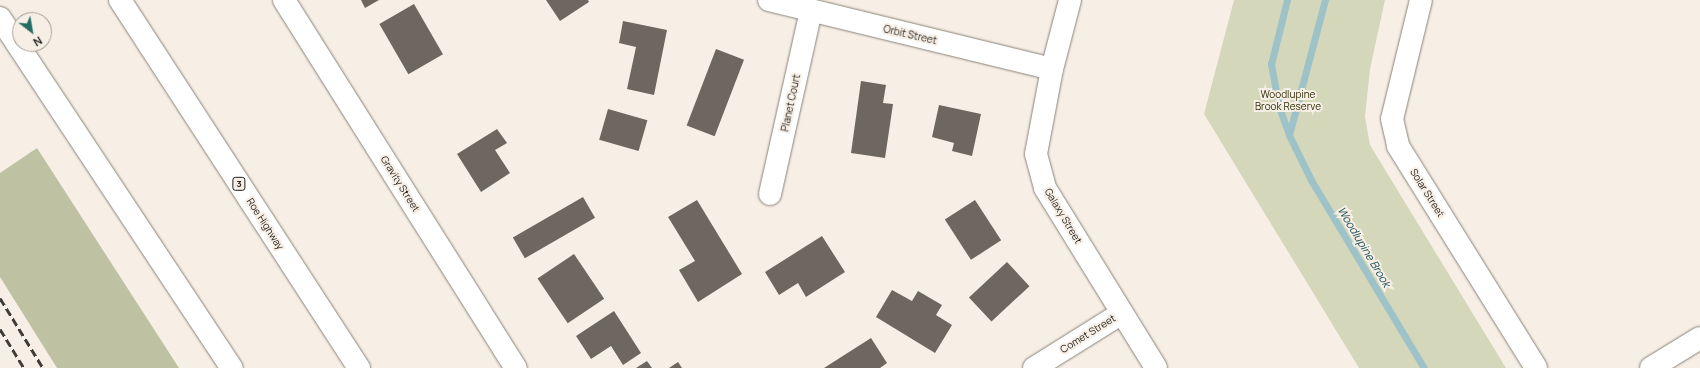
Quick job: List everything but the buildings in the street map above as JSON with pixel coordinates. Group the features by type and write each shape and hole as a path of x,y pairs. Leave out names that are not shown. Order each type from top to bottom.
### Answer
{"main road":[{"name":"Roe Highway","path":"120,0 359,368"},
{"name":"Gravity Street","path":"284,0 516,368"},
{"name":"Orbit Street","path":"769,0 1052,69"},
{"name":"Galaxy Street","path":"1070,0 1052,69 1036,154 1045,188 1156,368"},
{"name":"Solar Street","path":"1421,0 1392,119 1398,146 1536,368"},
{"name":"Planet Court","path":"770,194 811,11"},
{"path":"0,18 232,368"},
{"name":"Comet Street","path":"1034,368 1122,313"},
{"path":"1651,368 1700,338"}],"green space":[{"name":"Woodlupine Brook Reserve","path":"1234,0 1385,0 1370,69 1365,117 1370,145 1506,368 1359,368 1204,114"},
{"path":"37,148 179,368 57,368 0,277 0,173"}],"waterway":[{"name":"Woodlupine Brook","path":"1287,0 1271,64 1279,107 1289,135 1311,180 1424,368"},
{"name":"Woodlupine Brook","path":"1289,135 1325,0"}],"railway":[{"path":"0,298 43,368"},
{"path":"0,329 24,368"}]}
